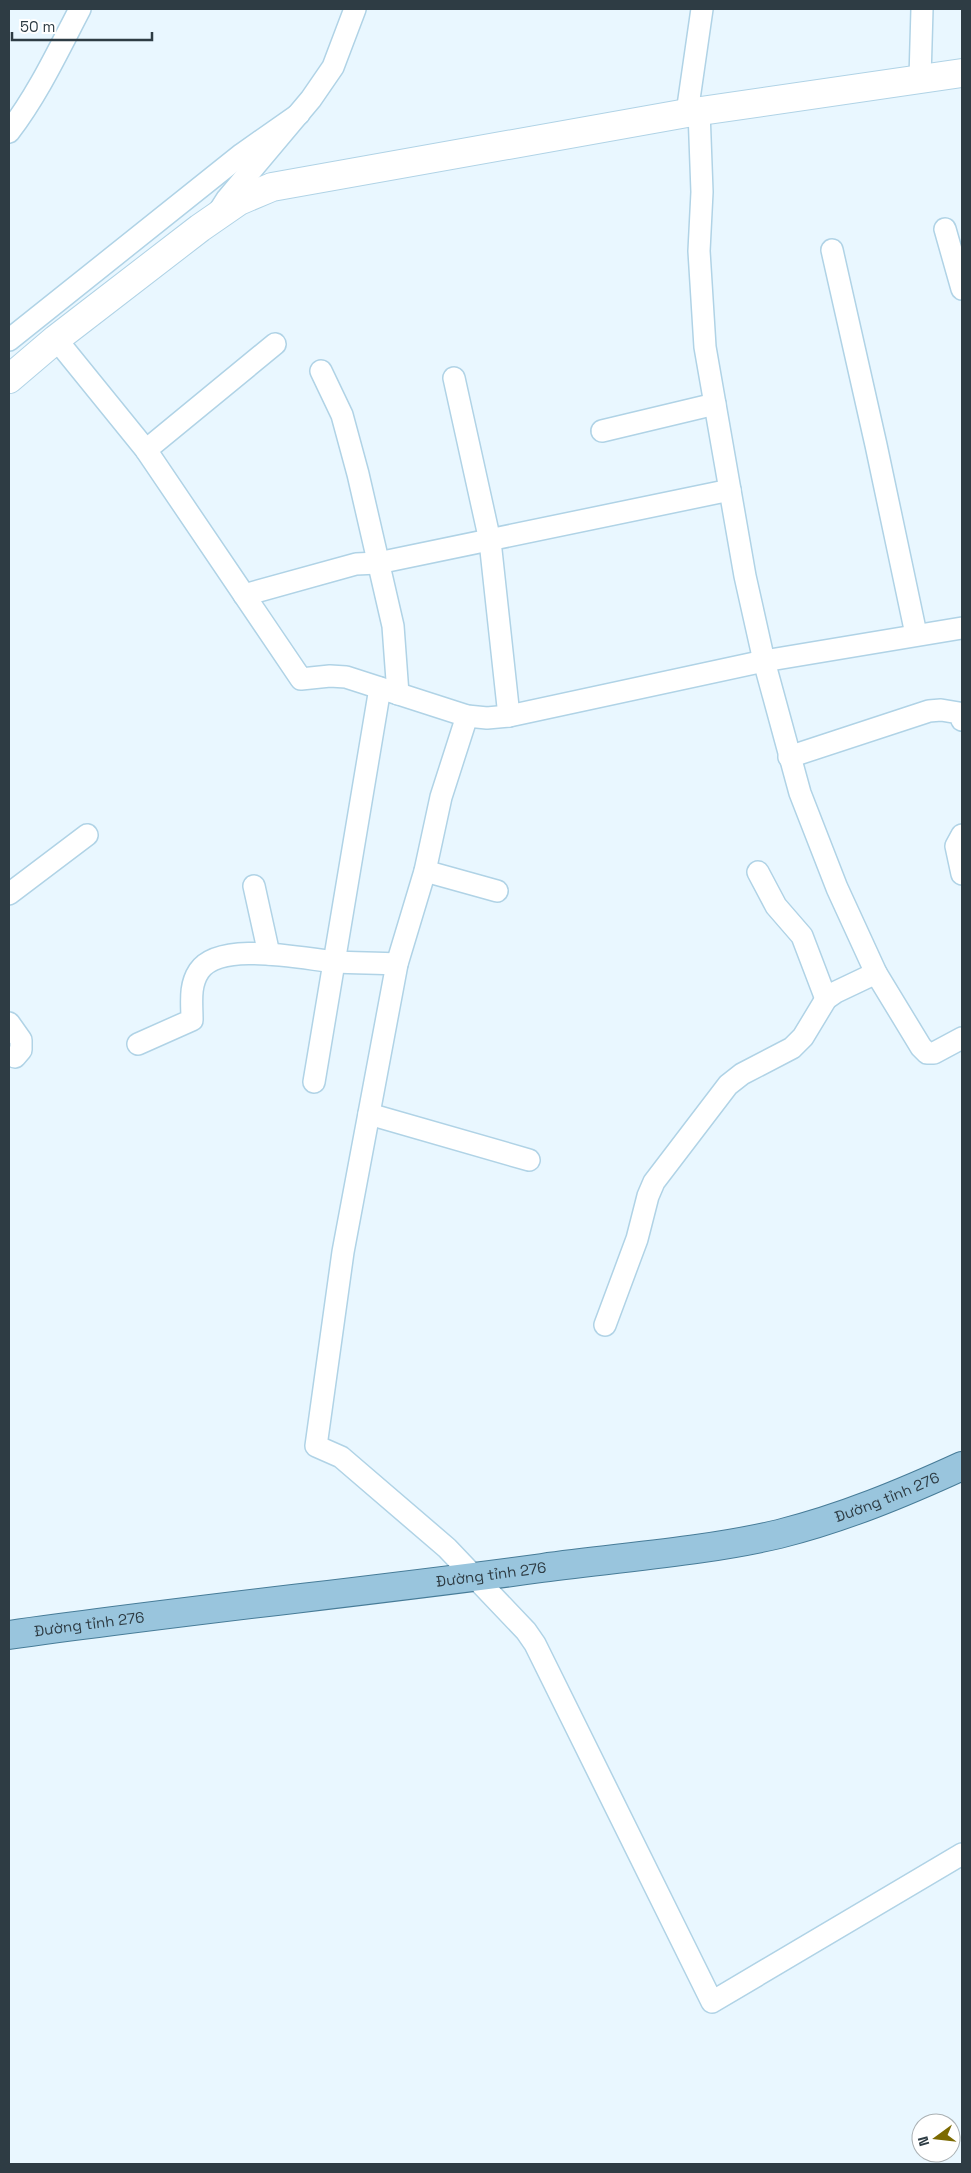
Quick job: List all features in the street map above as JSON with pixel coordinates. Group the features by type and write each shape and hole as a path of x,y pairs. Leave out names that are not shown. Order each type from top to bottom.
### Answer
{"main road":[{"path":"9,379 56,339 216,217 238,201 272,187 693,112 962,73"},
{"name":"Đường tỉnh 276","path":"9,1635 163,1613 475,1577 715,1546 777,1534 863,1508 962,1466"}],"street":[{"path":"9,132 25,111 43,80 80,9"},
{"path":"216,217 226,199 299,114 332,67 355,9"},
{"path":"702,9 693,112 702,192 699,251 706,347 745,576 764,661 789,757 814,832 876,973 916,1040 927,1053 934,1053 962,1038"},
{"path":"920,78 922,9"},
{"path":"9,340 242,154 299,114"},
{"path":"945,229 962,289"},
{"path":"832,250 916,634"},
{"path":"56,339 146,450 301,679 330,676 346,677 467,716 487,718 509,716 764,661 916,634 962,628"},
{"path":"146,450 275,344"},
{"path":"314,1082 335,962 389,691 393,626 358,474 342,415 321,371"},
{"path":"454,378 490,541 509,716"},
{"path":"602,431 715,404"},
{"path":"244,595 356,564 378,563 490,541 730,490"},
{"path":"789,757 929,711 953,711 959,713 962,720"},
{"path":"467,716 441,797 425,871 397,964 343,1252 316,1446 341,1457 447,1548 526,1631 535,1644 712,2002 962,1854"},
{"path":"9,894 87,835"},
{"path":"962,835 956,846 962,874"},
{"path":"425,871 497,891"},
{"path":"758,872 776,906 802,936 826,999"},
{"path":"254,886 270,954"},
{"path":"138,1044 192,1020 192,986 199,970 212,960 234,954 270,954 335,962 397,964"},
{"path":"605,1325 637,1239 648,1196 654,1182 728,1085 742,1074 792,1048 803,1037 826,999 836,992 876,973"},
{"path":"9,1023 21,1040 21,1050 15,1057"},
{"path":"369,1114 529,1160"}]}
